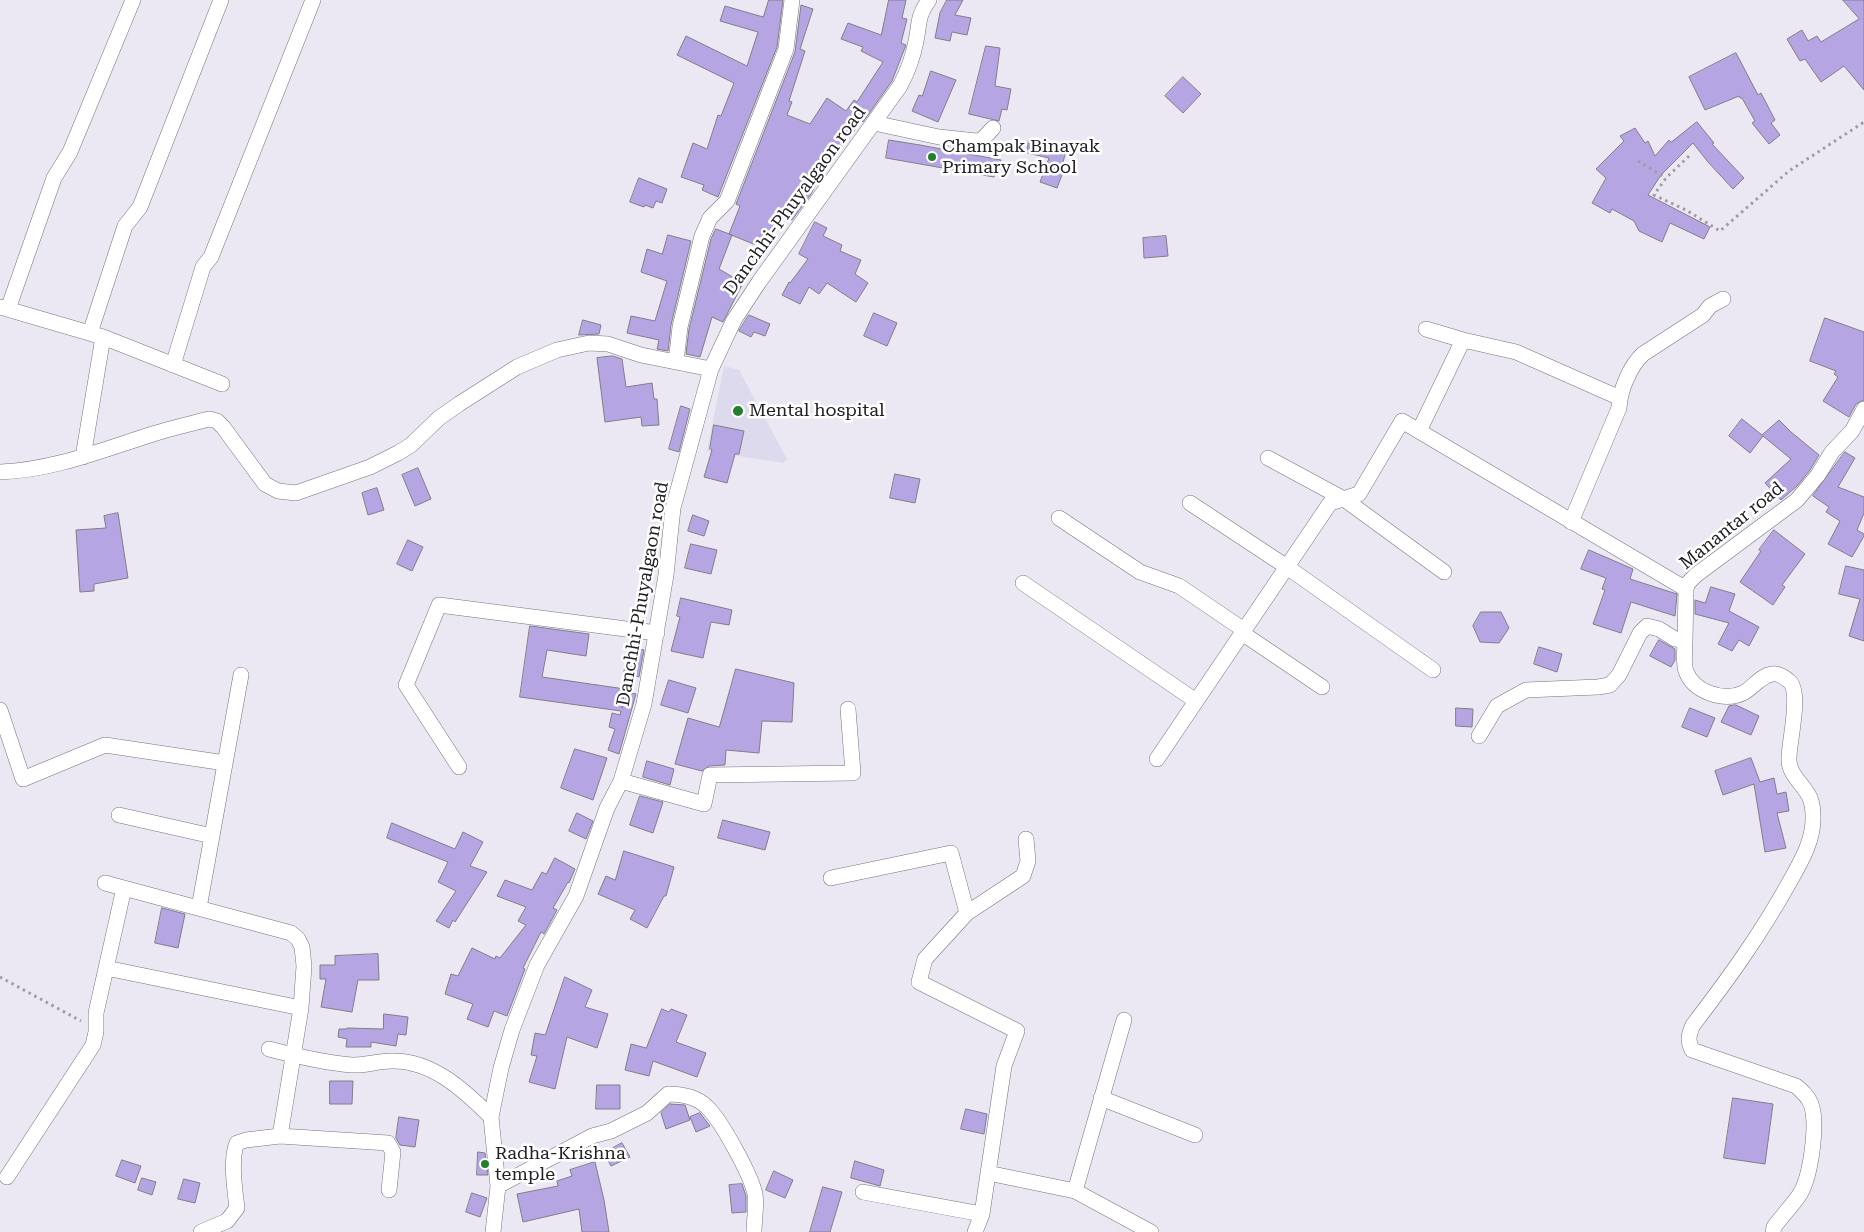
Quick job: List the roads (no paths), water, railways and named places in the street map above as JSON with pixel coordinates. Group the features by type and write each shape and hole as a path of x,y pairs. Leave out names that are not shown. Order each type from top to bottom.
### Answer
{"street":[{"path":"133,0 70,152 54,178 4,308 96,335 222,384"},
{"path":"83,457 96,335 126,226 140,207 221,0"},
{"path":"173,365 203,267 211,257 314,0"},
{"path":"676,362 680,327 702,236 710,218 727,201 786,49 792,0"},
{"name":"Danchhi-Phuyalgaon road","path":"493,1232 498,1186 491,1116 501,1068 512,1030 538,966 576,896 607,808 621,781 644,704 666,576 673,508 711,369 734,320 744,305 900,86 910,66 921,4"},
{"path":"874,123 939,137 976,141 982,140 992,128"},
{"path":"1571,522 1620,408 1620,398 1635,361 1703,315 1710,306 1723,299"},
{"path":"1426,329 1516,352 1620,398"},
{"path":"1419,431 1463,340"},
{"path":"0,472 40,469 208,419 217,421 223,427 265,484 278,491 296,493 370,467 398,453 411,444 439,418 459,404 517,367 557,350 582,344 608,344 641,355 711,369"},
{"name":"Manantar road","path":"1773,1232 1778,1222 1800,1193 1808,1176 1814,1119 1811,1103 1796,1086 1692,1050 1689,1043 1689,1034 1693,1025 1738,967 1768,920 1803,856 1811,836 1813,817 1810,798 1791,772 1788,760 1795,697 1791,682 1782,676 1772,674 1743,693 1726,697 1714,695 1691,682 1685,670 1686,589 1688,583 1696,575 1797,500 1818,475 1832,452 1852,431 1864,409"},
{"path":"1157,758 1330,503 1359,494 1402,421 1686,589"},
{"path":"1268,458 1344,499 1444,572"},
{"path":"1190,503 1287,567 1433,670"},
{"path":"1059,518 1140,572 1179,586 1322,687"},
{"path":"1023,583 1196,701"},
{"path":"459,767 406,685 439,605 657,633"},
{"path":"1479,736 1497,706 1526,690 1598,687 1610,684 1619,675 1640,633 1647,626 1659,629 1675,639 1685,641"},
{"path":"199,908 241,675"},
{"path":"621,781 704,804 710,775 853,773 848,709"},
{"path":"0,710 23,779 104,745 225,762"},
{"path":"119,815 212,836"},
{"path":"975,1232 982,1214 1004,1066 1017,1031 919,982 925,959 968,913 1022,876 1028,861 1026,839"},
{"path":"831,878 951,853 968,913"},
{"path":"105,883 291,933 298,939 302,947 304,966 301,1008 280,1136"},
{"path":"7,1177 93,1045 96,1030 96,1013 124,888"},
{"path":"106,968 301,1008"},
{"path":"1075,1191 1124,1020"},
{"path":"269,1049 353,1065 394,1061 418,1065 432,1070 454,1085 491,1116"},
{"path":"498,1186 592,1136 611,1131 647,1113 668,1094 686,1095 706,1105 714,1115 752,1184 755,1197 754,1232"},
{"path":"1102,1098 1195,1135"},
{"path":"201,1232 226,1221 237,1208 234,1150 237,1143 246,1140 280,1136 388,1144 393,1152 389,1190"},
{"path":"988,1174 1075,1191 1152,1232"},
{"path":"863,1192 982,1214"}],"place":[{"name":"Champak Binayak Primary School","path":"932,157"},
{"name":"Mental hospital","path":"738,411"},
{"name":"Radha-Krishna temple","path":"485,1164"}]}
